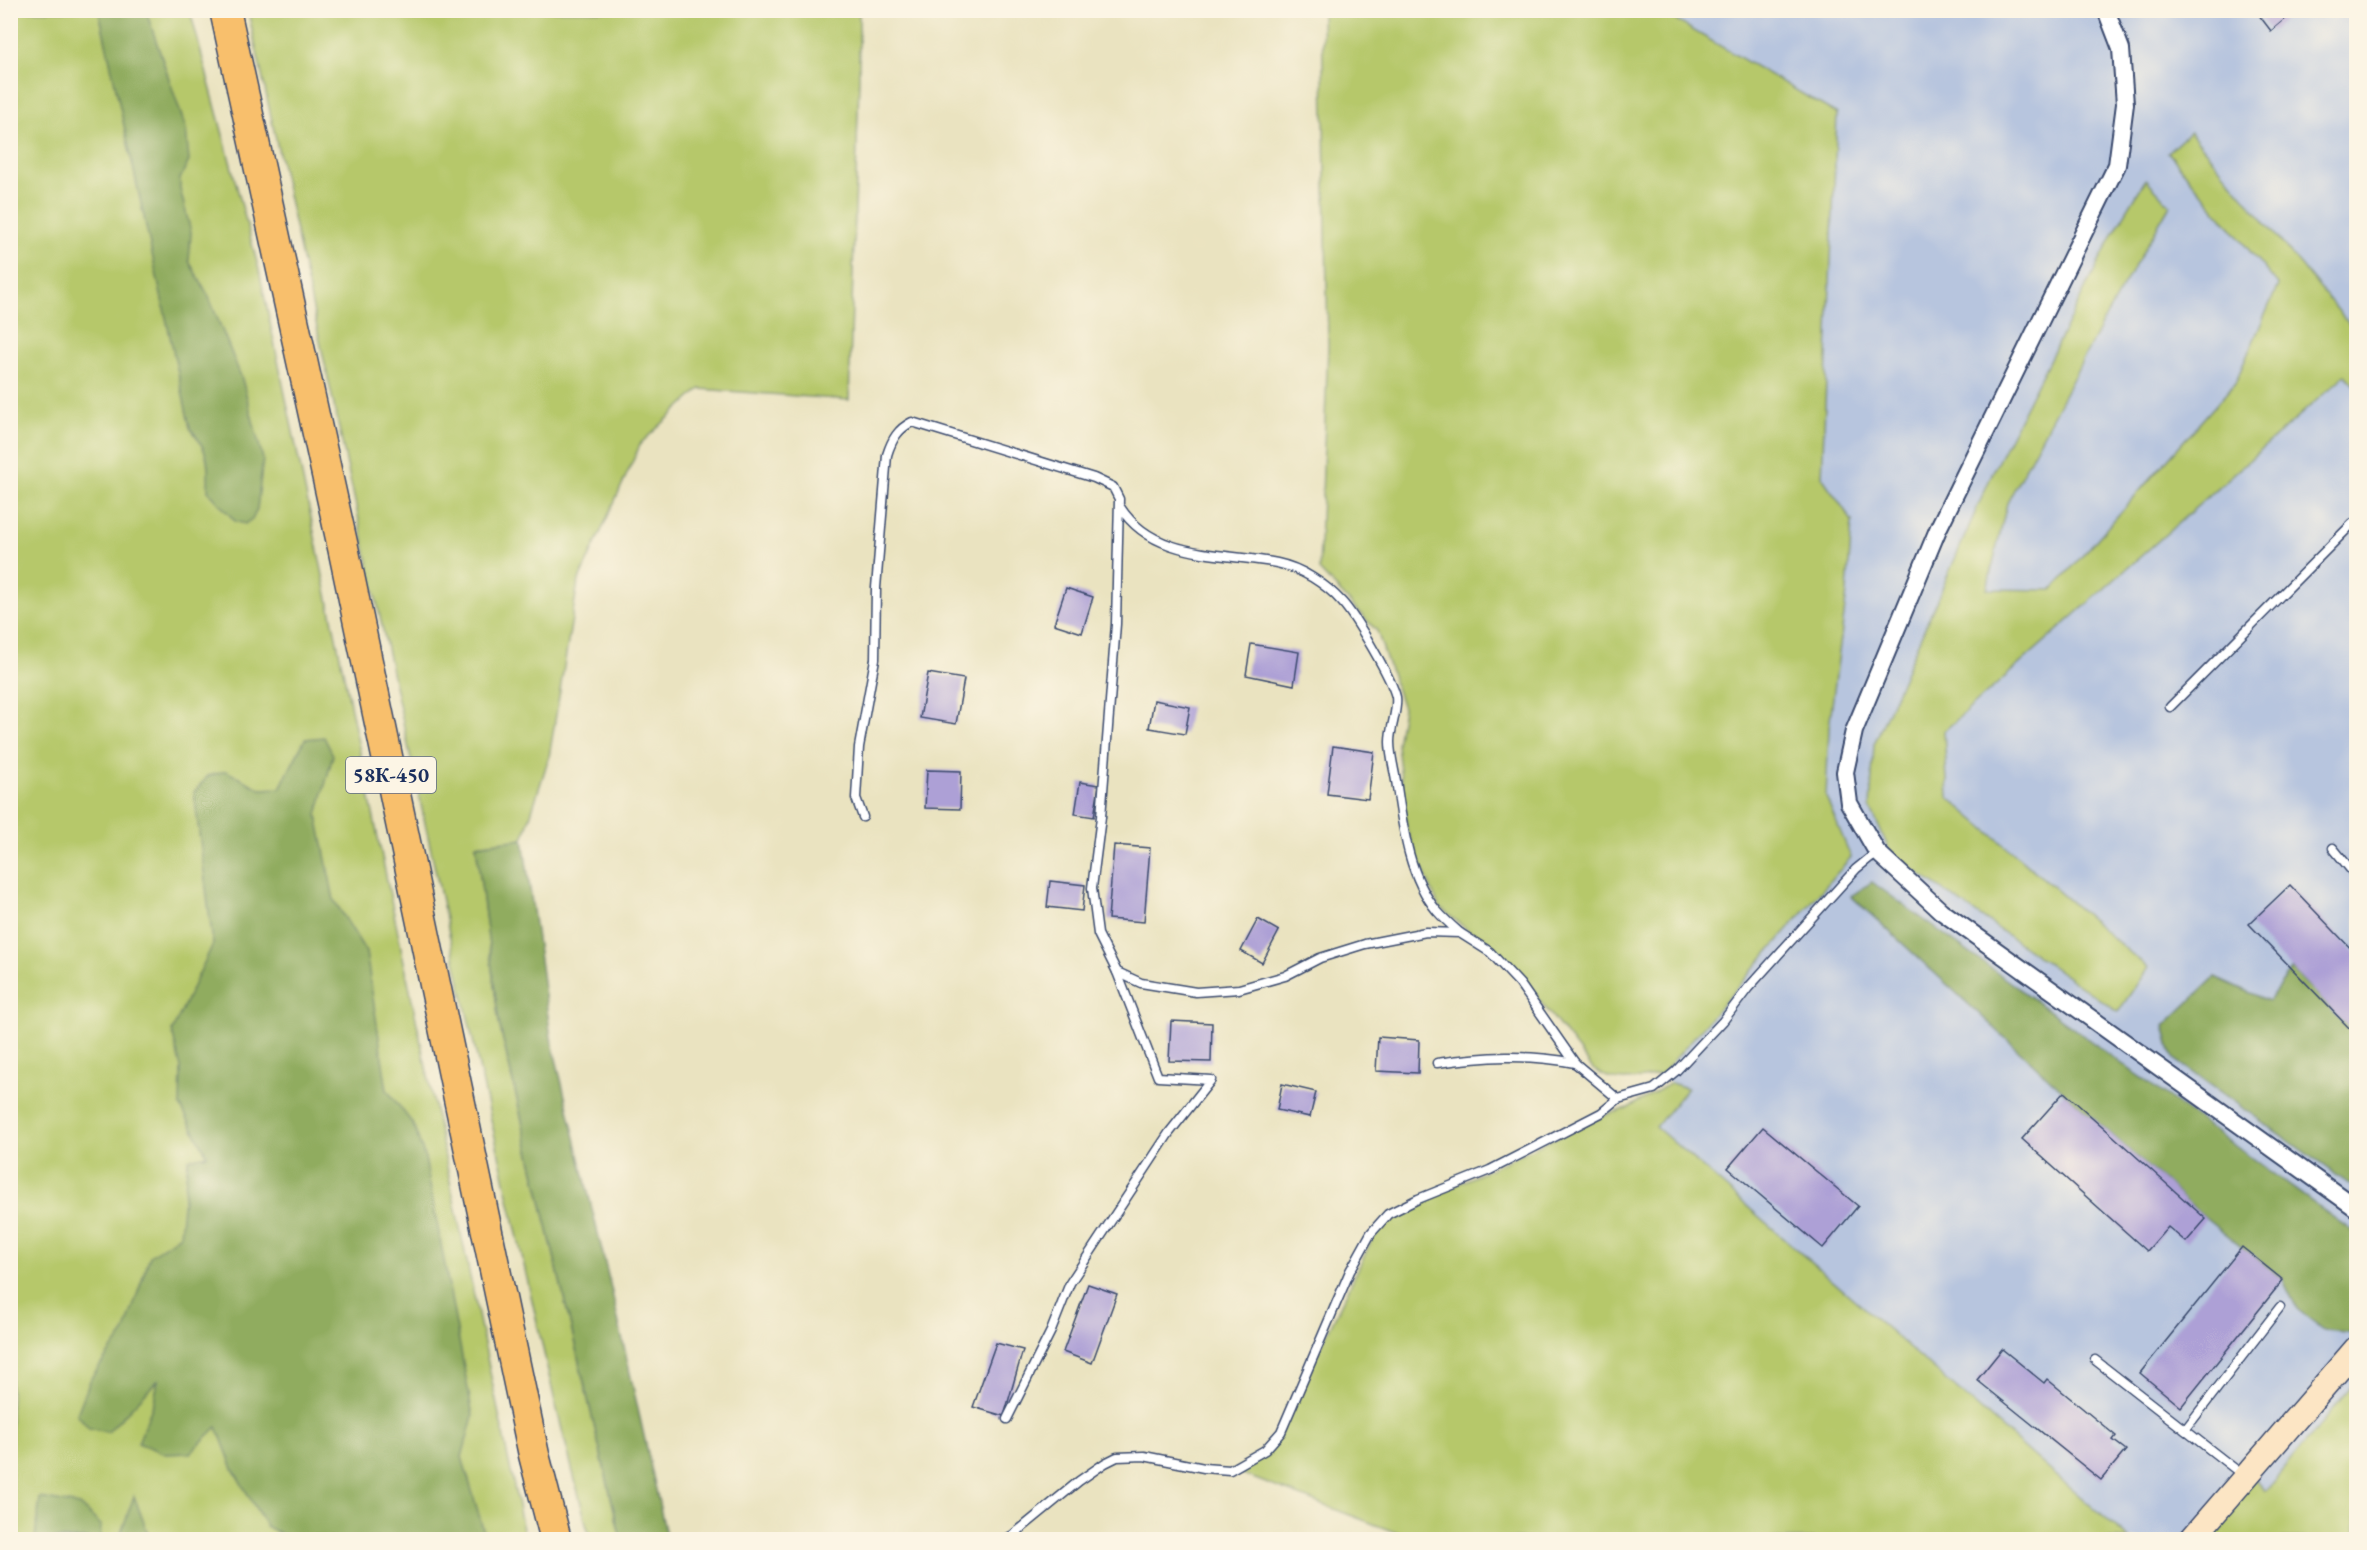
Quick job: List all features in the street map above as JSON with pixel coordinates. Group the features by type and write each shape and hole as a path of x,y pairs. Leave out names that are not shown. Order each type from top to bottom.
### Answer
{"highway":[{"name":"58К-450","path":"225,10 347,563 534,1455 556,1539"}],"street":[{"path":"2106,10 2121,49 2125,104 2117,165 1939,527 1854,731 1845,772 1849,803 1877,852 1941,911 2356,1208"},
{"path":"2191,1539 2356,1349"}],"lane":[{"path":"863,817 856,798 859,747 875,659 876,588 887,455 892,441 902,428 912,422 1094,478 1113,488 1119,499 1114,657 1101,817 1092,888 1098,934 1117,972 1158,1077 1211,1080 1169,1133 1070,1283 1051,1331 1007,1419"},
{"path":"1119,505 1135,525 1151,538 1211,555 1278,563 1298,570 1318,581 1343,602 1363,631 1396,697 1390,742 1408,851 1424,890 1436,910 1460,933 1490,952 1520,984 1575,1064 1618,1099"},
{"path":"2170,707 2353,523 2356,528"},
{"path":"2333,848 2356,876"},
{"path":"1005,1539 1013,1535 1079,1480 1117,1457 1144,1456 1204,1468 1230,1470 1265,1450 1281,1432 1350,1271 1371,1233 1388,1214 1418,1199 1490,1170 1600,1113 1618,1099 1654,1089 1676,1071 1723,1021 1749,988 1856,869 1877,852"},
{"path":"1117,972 1141,983 1196,992 1239,990 1285,975 1320,958 1365,944 1426,932 1460,933"},
{"path":"1437,1063 1484,1056 1511,1056 1550,1059 1575,1064"},
{"path":"2185,1430 2280,1306"},
{"path":"2095,1360 2245,1477"}],"shaded area":[{"path":"1660,11 2356,11 2356,1381 2266,1491 2255,1477 2201,1539 2129,1539 1656,1127 1687,1088 1671,1083 1662,1074 1851,857 1826,797 1829,728 1847,592 1852,521 1822,477 1837,114"}],"green space":[{"path":"11,11 190,11 259,270 525,1539 11,1540"},
{"path":"99,11 146,11 186,129 189,161 180,179 180,189 191,232 189,261 208,295 242,379 263,459 257,509 253,518 245,524 235,521 208,491 208,472 204,450 190,428"},
{"path":"248,11 859,11 859,82 849,400 700,389 641,443 578,582 549,757 523,839 476,845 499,1023 621,1539 590,1539 555,1402 454,956"},
{"path":"1322,11 1660,11 1837,114 1822,477 1852,521 1847,592 1829,728 1826,797 1851,857 1662,1074 1634,1080 1618,1080 1593,1069 1513,966 1439,907 1407,831 1397,744 1403,708 1377,631 1319,570 1328,346"},
{"path":"2190,132 2356,332 2356,387 2345,375 1944,731 1948,797 2148,968 2118,1012 1891,854 1870,807 1874,744 1995,467 2114,232 2146,179 2170,205 2108,312 2007,503 1987,589 2052,590 2235,383 2278,285 2168,152"},
{"path":"324,737 333,755 317,815 334,900 366,952 387,1090 413,1124 425,1158 473,1416 462,1457 486,1539 290,1539 266,1526 233,1469 217,1427 190,1453 166,1454 138,1443 154,1402 158,1380 108,1432 89,1428 77,1414 91,1378 125,1331 150,1256 180,1235 188,1159 207,1155 180,1105 181,1068 172,1031 213,944 194,792 208,776 226,771 261,789 280,788 305,739"},
{"path":"523,839 551,1038 611,1288 667,1539 621,1539 499,1023 476,845"},
{"path":"1872,882 2356,1234 2356,1333 2324,1330 2297,1309 2283,1280 2206,1219 1851,896"},
{"path":"2292,969 2356,1034 2356,1189 2173,1058 2164,1026 2215,977 2268,1001"},
{"path":"1671,1083 1687,1088 1656,1127 2129,1539 1413,1539 1234,1471 1271,1451 1378,1227 1416,1204 1599,1117 1628,1108"},
{"path":"2356,1381 2356,1539 2201,1540 2254,1477 2266,1490"},
{"path":"134,1496 150,1539 119,1539"},
{"path":"40,1498 79,1505 101,1525 100,1539 35,1539"}],"building":[{"path":"2255,10 2296,10 2271,31"},
{"path":"1066,588 1093,597 1082,633 1054,624"},
{"path":"1251,644 1299,652 1294,685 1246,675"},
{"path":"928,673 964,679 956,724 920,718"},
{"path":"1154,700 1190,707 1185,734 1149,728"},
{"path":"1333,746 1374,752 1368,799 1327,794"},
{"path":"927,770 961,771 960,809 925,808"},
{"path":"1080,782 1099,785 1094,817 1075,814"},
{"path":"1114,845 1150,848 1144,922 1108,919"},
{"path":"1050,881 1085,885 1082,911 1047,907"},
{"path":"2290,885 2356,954 2356,1022 2350,1029 2249,924"},
{"path":"1258,919 1279,931 1262,963 1241,951"},
{"path":"1171,1021 1212,1023 1211,1062 1169,1061"},
{"path":"1378,1037 1419,1040 1418,1073 1376,1071"},
{"path":"1282,1084 1316,1092 1310,1117 1277,1110"},
{"path":"2064,1092 2206,1219 2186,1242 2168,1227 2147,1251 2022,1139"},
{"path":"1763,1127 1858,1206 1823,1248 1728,1168"},
{"path":"2242,1247 2283,1280 2181,1407 2140,1373"},
{"path":"1088,1284 1117,1294 1092,1363 1063,1352"},
{"path":"996,1343 1023,1350 1004,1416 973,1407"},
{"path":"2002,1349 2044,1383 2047,1379 2116,1436 2113,1440 2126,1450 2101,1480 1977,1380"}]}
